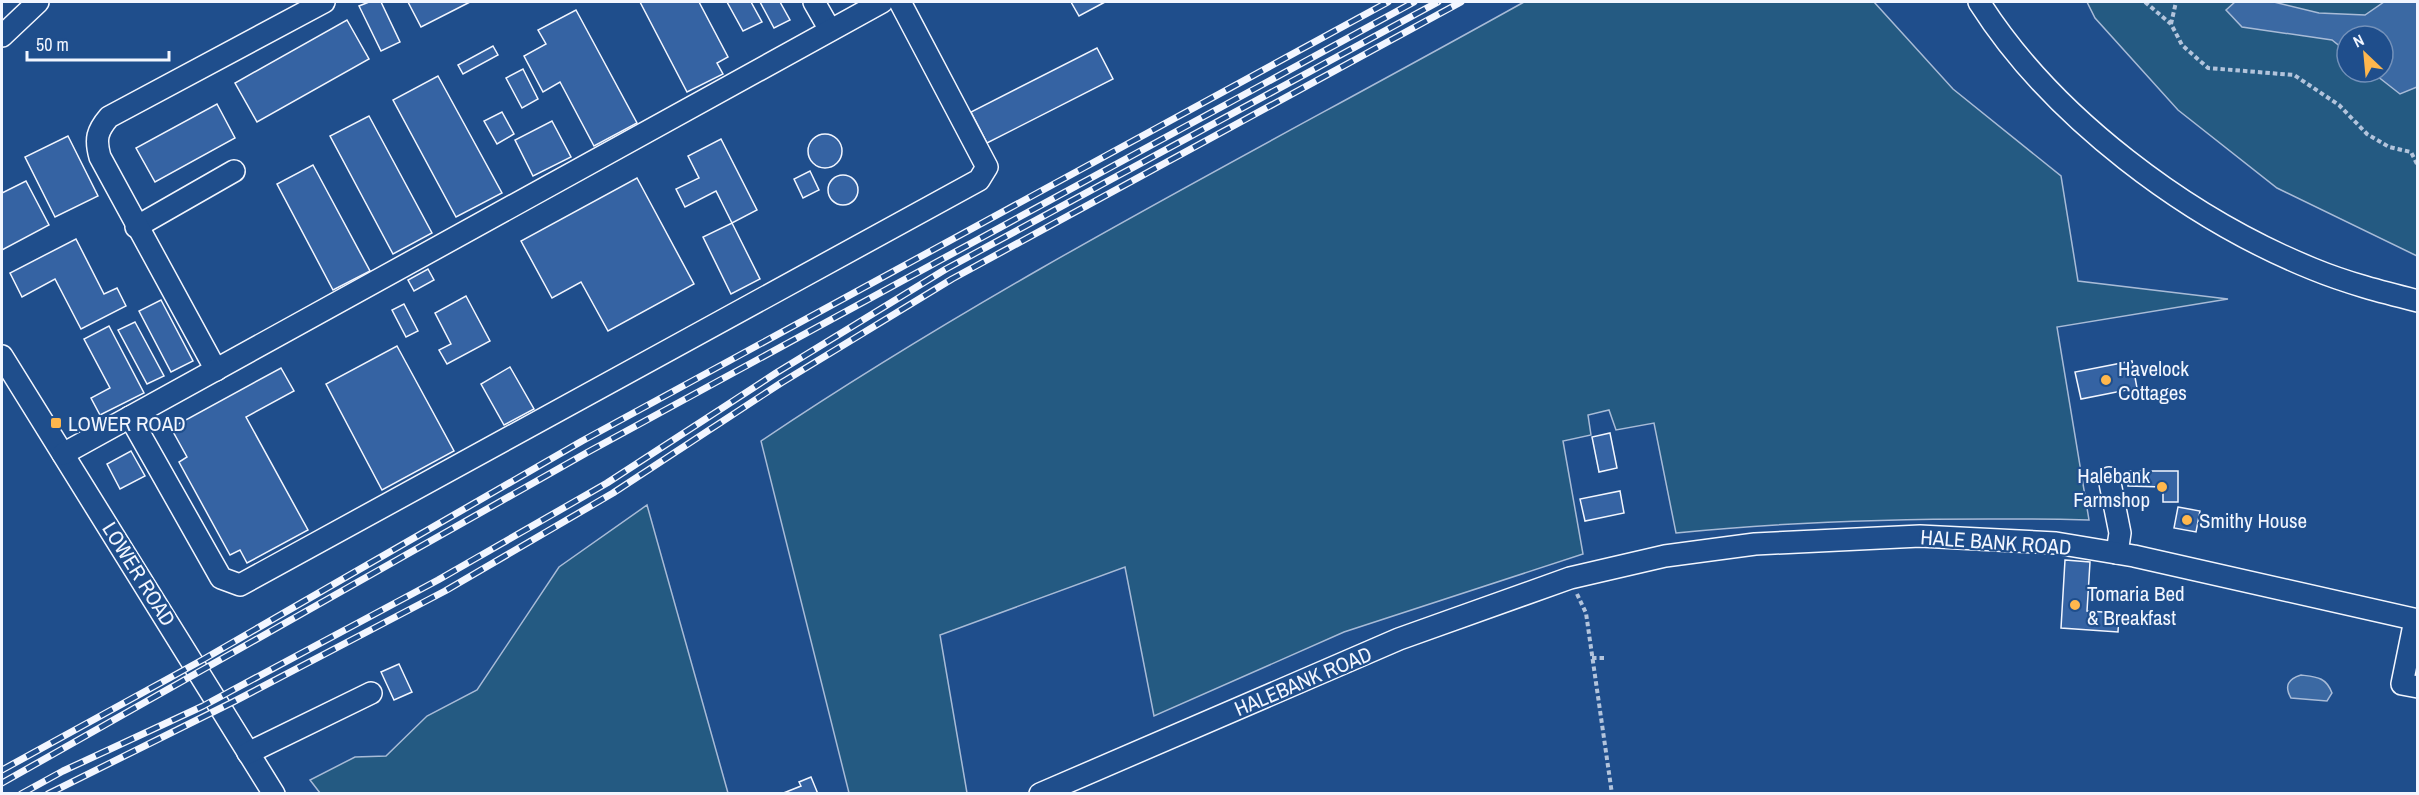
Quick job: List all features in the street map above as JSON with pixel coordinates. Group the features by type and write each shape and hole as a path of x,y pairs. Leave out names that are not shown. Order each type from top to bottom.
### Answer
{"street":[{"path":"2,36 38,2"},
{"path":"216,370 136,227 100,157 96,143 98,129 109,117 324,2"},
{"path":"814,2 830,30"},
{"path":"63,454 882,2"},
{"path":"130,417 221,578 240,585 979,180 987,166 900,2"},
{"path":"1979,2 2024,60 2068,108 2117,152 2180,197 2219,223 2313,269 2355,284 2418,301"},
{"path":"136,227 234,171"},
{"name":"LOWER ROAD","path":"2,356 274,794"},
{"path":"2109,478 2120,533 2117,553"},
{"name":"HALE BANK ROAD","path":"1570,578 1665,556 1755,544 1908,537 2055,543 2117,553 2416,620"},
{"name":"HALEBANK ROAD","path":"1040,794 1399,639 1570,578"},
{"path":"2416,620 2402,684 2418,687"},
{"path":"248,753 371,693"}],"path":[{"path":"2145,2 2171,24 2182,45 2208,68 2294,75 2339,105 2367,134 2389,147 2411,152 2418,149"},
{"path":"2171,24 2176,2"},
{"path":"2411,152 2418,166"},
{"path":"1570,578 1586,613 1612,794"},
{"path":"1592,658 1605,658"}],"shaded area":[{"path":"1524,2 1874,2 1953,89 2061,176 2078,281 2228,299 2057,327 2089,520 1883,520 1676,533 1654,423 1616,430 1609,410 1588,415 1591,435 1563,441 1583,554 1344,632 1154,716 1125,567 940,635 967,793 849,793 761,441 947,323 1042,268"},
{"path":"2087,2 2417,2 2417,256 2277,188 2178,110 2095,18"},
{"path":"2235,2 2274,2 2319,13 2365,15 2384,2 2417,2 2417,87 2400,94 2387,84 2395,84 2395,24 2335,24 2335,42 2332,40 2242,27 2226,10"},
{"path":"647,505 728,793 320,793 310,780 355,757 386,756 427,716 477,690 559,567"},
{"path":"2301,675 2316,677 2327,684 2332,693 2327,701 2291,698 2288,684"}],"building":[{"path":"369,2 381,2 400,42 381,51 359,6"},
{"path":"408,2 470,2 421,27"},
{"path":"640,2 699,2 728,57 717,63 723,74 687,92"},
{"path":"727,2 751,2 762,22 743,31"},
{"path":"760,2 780,2 790,20 774,28"},
{"path":"1071,2 1105,2 1079,16"},
{"path":"576,10 637,123 594,146 560,82 543,92 524,56 546,44 538,30"},
{"path":"347,20 369,59 257,122 235,83"},
{"path":"493,46 498,55 463,74 458,65"},
{"path":"1097,48 1113,79 987,143 971,112"},
{"path":"523,69 538,99 522,108 506,78"},
{"path":"438,76 502,193 456,217 393,100"},
{"path":"217,104 235,138 155,182 136,148"},
{"path":"502,112 514,134 497,144 484,121"},
{"path":"369,116 432,233 393,254 330,136"},
{"path":"552,121 571,157 533,176 515,140"},
{"path":"825,134 837,139 842,151 837,163 825,168 813,163 808,151 813,139"},
{"path":"68,136 98,196 55,217 25,157"},
{"path":"721,139 757,210 732,223 716,191 685,207 676,189 699,178 688,156"},
{"path":"313,165 370,271 333,290 277,184"},
{"path":"810,171 819,190 803,198 794,179"},
{"path":"843,175 854,179 858,190 854,201 843,205 832,201 828,190 832,179"},
{"path":"637,178 694,284 608,331 581,282 552,298 521,241"},
{"path":"26,181 49,225 2,250 2,193"},
{"path":"732,223 760,279 731,294 703,237"},
{"path":"76,239 104,294 117,288 126,306 81,329 55,279 22,297 10,273"},
{"path":"428,269 434,280 414,291 408,280"},
{"path":"466,296 490,341 447,364 439,350 451,344 435,313"},
{"path":"161,300 193,361 171,372 139,311"},
{"path":"404,304 418,331 406,337 392,310"},
{"path":"135,322 164,376 147,384 118,330"},
{"path":"109,326 144,393 100,415 91,398 110,388 84,339"},
{"path":"397,346 454,451 382,490 326,384"},
{"name":"Havelock Cottages","path":"2132,361 2137,388 2081,399 2075,372"},
{"path":"510,367 534,409 504,425 481,384"},
{"path":"281,368 294,391 246,417 308,530 247,563 240,550 230,555 179,462 187,457 171,428"},
{"path":"1610,433 1617,468 1599,472 1592,437"},
{"path":"131,451 145,476 120,489 107,464"},
{"name":"Halebank Farmshop","path":"2129,471 2178,471 2178,502 2163,502 2163,487 2128,486"},
{"path":"1620,491 1624,513 1585,521 1580,499"},
{"name":"Smithy House","path":"2178,507 2200,511 2196,532 2174,528"},
{"path":"2065,560 2090,562 2087,611 2119,613 2118,632 2061,628"},
{"path":"399,664 412,692 394,700 381,672"},
{"path":"811,777 818,794 781,794 801,786 799,782"}],"railway":[{"path":"2,770 204,659 582,441 1388,2"},
{"path":"2,783 588,452 1414,2"},
{"path":"21,794 63,771 203,706 438,580 607,483 776,373 946,269 1438,2"},
{"path":"48,794 233,702 445,591 613,493 781,383 952,279 1461,2"}],"place":[{"name":"Havelock Cottages","path":"2106,380"},
{"name":"LOWER ROAD","path":"56,423"},
{"name":"Halebank Farmshop","path":"2162,487"},
{"name":"Smithy House","path":"2187,520"},
{"name":"Tomaria Bed & Breakfast","path":"2075,605"}]}
